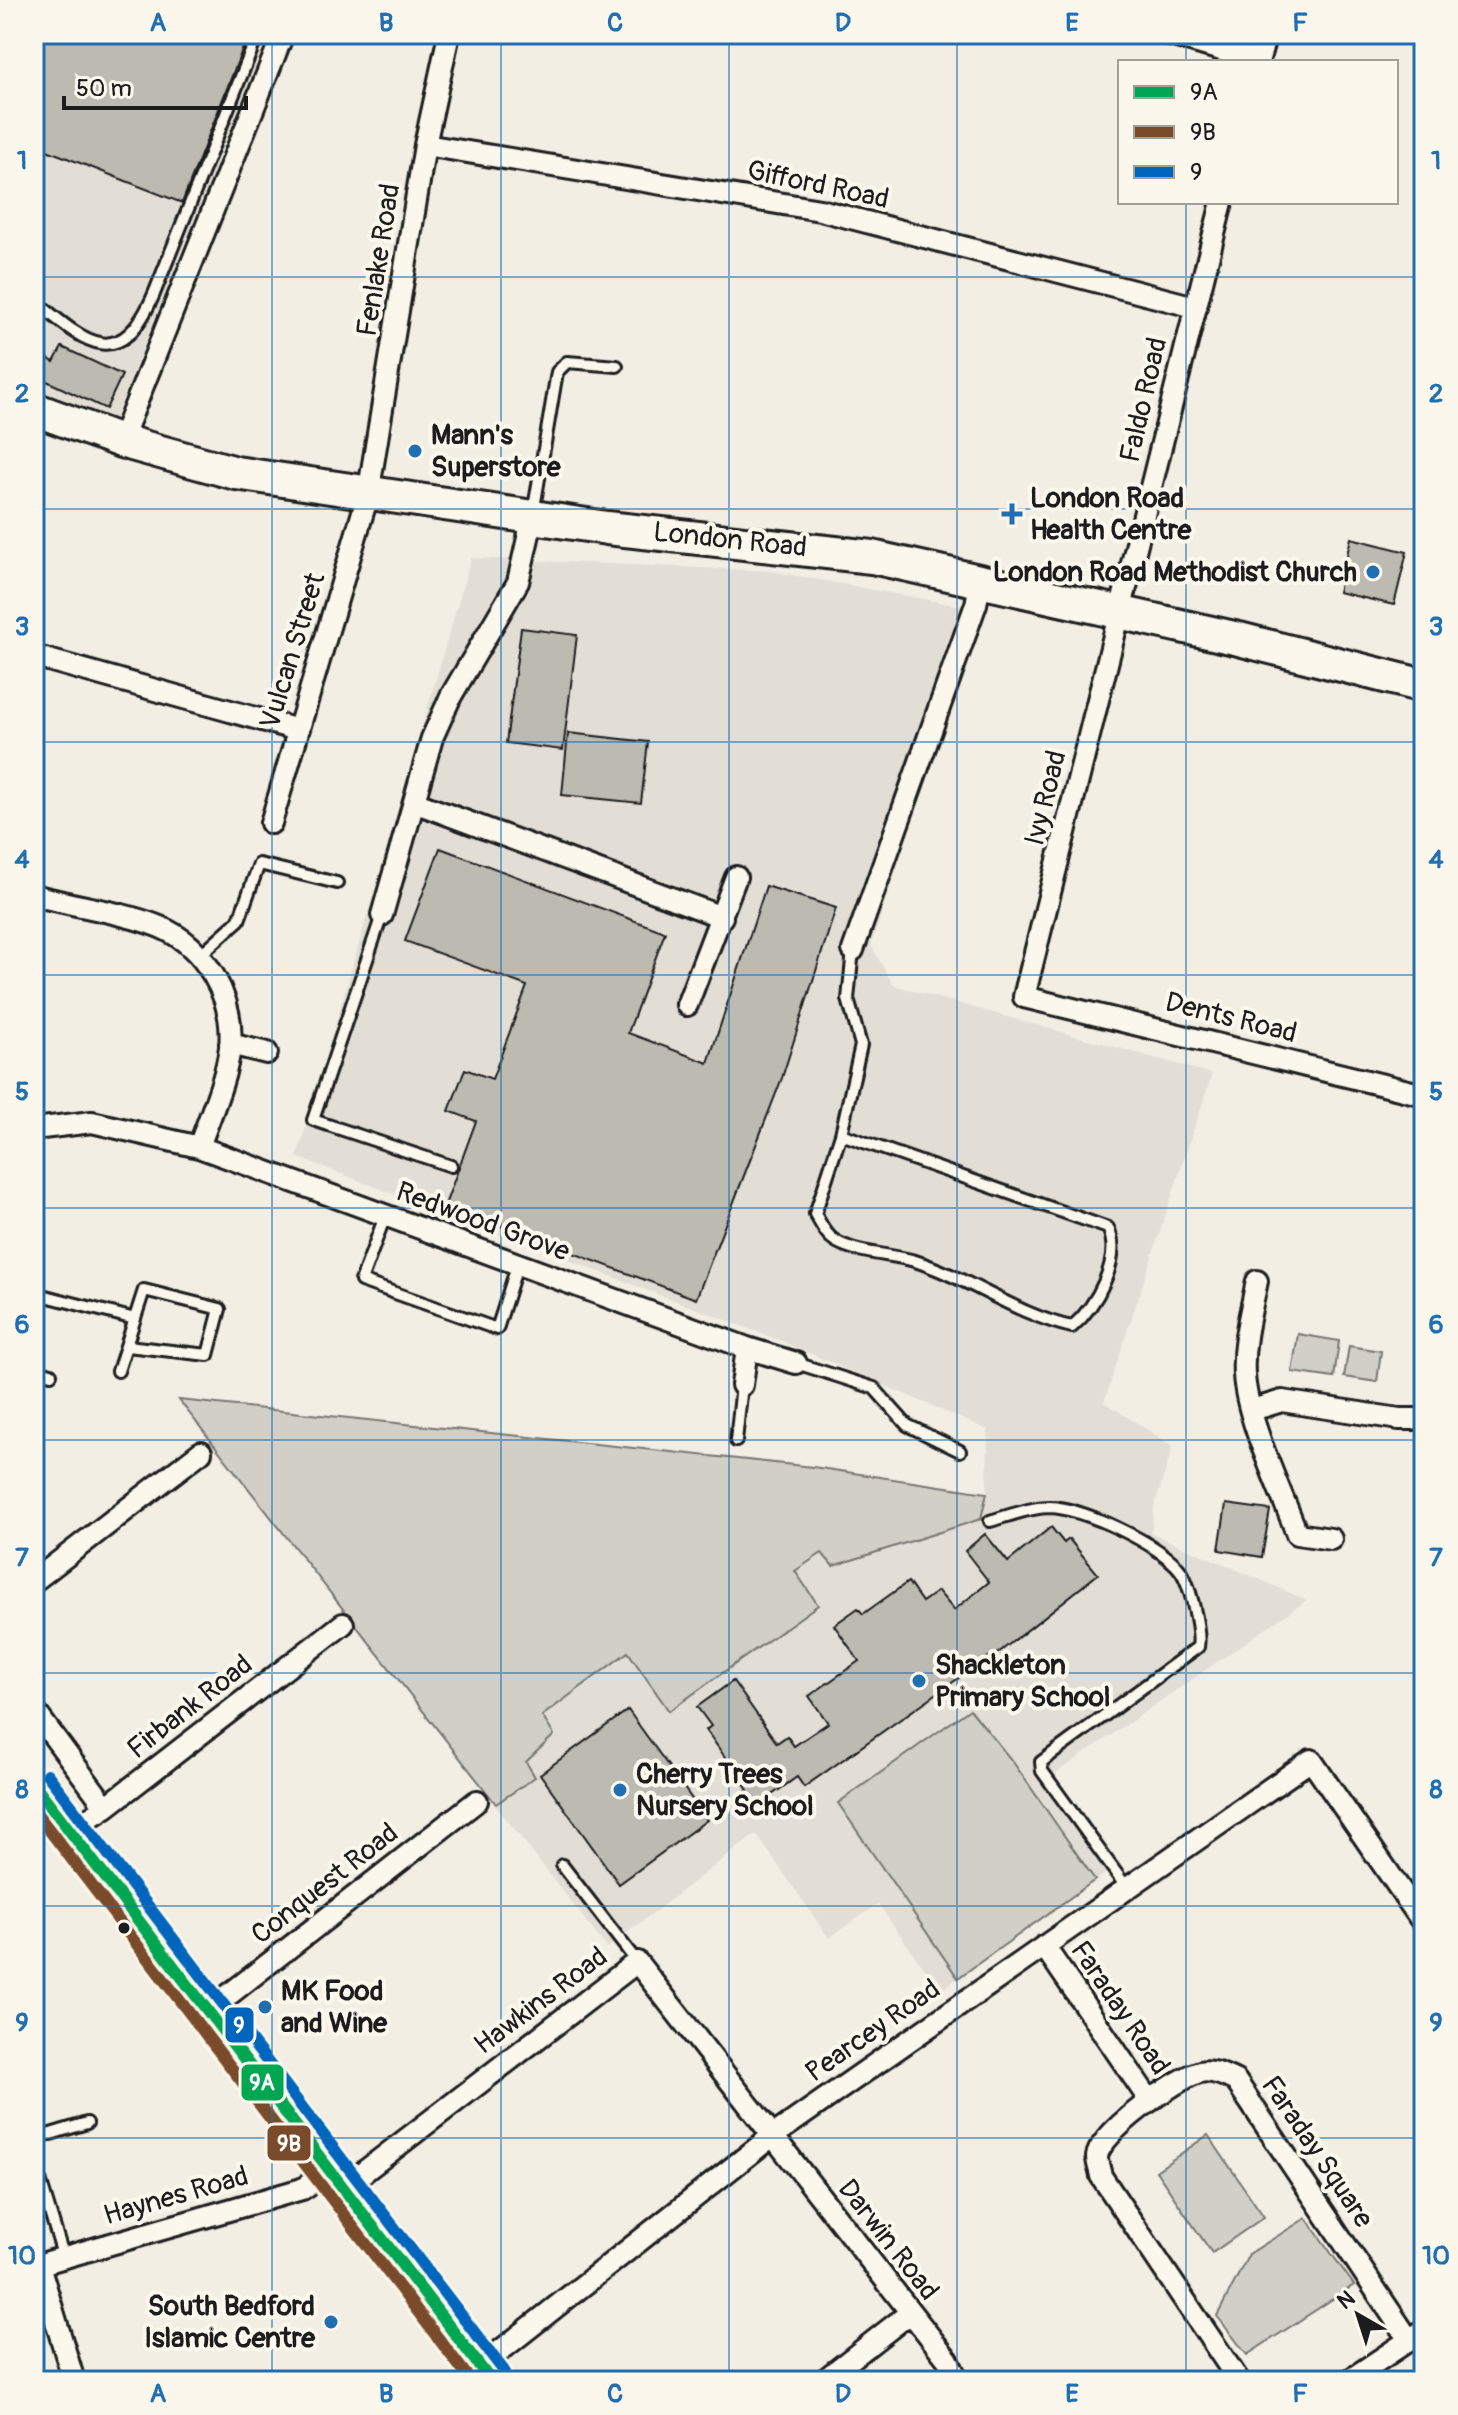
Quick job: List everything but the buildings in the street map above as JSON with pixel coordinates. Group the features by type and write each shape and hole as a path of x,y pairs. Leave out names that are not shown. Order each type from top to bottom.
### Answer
{"main road":[{"name":"London Road","path":"34,409 121,441 236,473 368,495 607,528 806,547 981,580 1423,684"}],"street":[{"path":"121,441 283,34"},
{"name":"Fenlake Road","path":"368,495 425,145 449,34"},
{"path":"1167,34 1255,60"},
{"path":"1258,60 1266,34"},
{"name":"Gifford Road","path":"425,145 820,210 1195,307"},
{"name":"Faldo Road","path":"1122,612 1221,204"},
{"name":"Vulcan Street","path":"271,823 368,495"},
{"path":"382,915 432,738 451,696 523,569 533,516"},
{"path":"853,950 976,604 981,580"},
{"name":"Ivy Road","path":"1024,997 1122,612"},
{"path":"34,656 298,730"},
{"path":"414,802 722,917"},
{"path":"687,1005 736,877"},
{"path":"34,895 158,926 183,940 200,955 215,976 227,1007 230,1044 199,1147"},
{"name":"Dents Road","path":"1024,997 1424,1095"},
{"path":"230,1044 267,1053"},
{"name":"Redwood Grove","path":"34,1129 92,1122 199,1147 747,1348 796,1363"},
{"path":"1257,1281 1244,1352 1244,1377 1252,1410 1297,1534 1331,1539"},
{"path":"742,1385 747,1348"},
{"path":"1252,1410 1282,1401 1399,1419 1424,1419"},
{"path":"34,1581 201,1452"},
{"name":"Firbank Road","path":"68,1831 106,1807 343,1624"},
{"path":"34,1710 106,1807"},
{"name":"Pearcey Road","path":"486,2373 771,2137 1311,1760 1424,1924"},
{"path":"34,1784 486,2373"},
{"name":"Conquest Road","path":"208,2011 477,1801"},
{"name":"Faraday Road","path":"1044,1946 1150,2101"},
{"name":"Hawkins Road","path":"336,2180 637,1962 771,2137"},
{"name":"Faraday Square","path":"1239,2381 1101,2176 1097,2156 1108,2136 1150,2101 1201,2072 1219,2073 1236,2081 1416,2335"},
{"name":"Darwin Road","path":"771,2137 948,2360 958,2381"},
{"name":"Haynes Road","path":"37,2265 336,2180"},
{"path":"37,2265 74,2381"},
{"path":"823,2381 910,2313"},
{"path":"1348,2381 1416,2335"}],"lane":[{"path":"34,300 70,330 93,342 115,342 135,331 154,294 258,34"},
{"path":"533,516 557,372 567,362 617,366"},
{"path":"200,955 239,920 259,864 337,883"},
{"path":"382,915 313,1120 451,1166"},
{"path":"841,1134 1108,1228 1114,1239 1107,1274 1090,1311 1072,1327 1049,1322 973,1283 929,1267 838,1243 826,1234 815,1214 841,1134 861,1045 848,999 853,950"},
{"path":"385,1216 361,1281 497,1329 518,1263"},
{"path":"118,1371 144,1290 220,1309 208,1355 127,1346"},
{"path":"34,1293 135,1319"},
{"path":"796,1363 874,1388 907,1425 960,1451"},
{"path":"34,1369 51,1374"},
{"path":"736,1441 742,1385"},
{"path":"990,1521 1048,1507 1103,1519 1168,1560 1184,1579 1200,1636 1198,1647 1041,1762 1042,1771 1127,1888"},
{"path":"562,1865 637,1962"},
{"path":"34,2139 87,2123"},
{"path":"34,2160 64,2258"}],"shaded area":[{"path":"34,34 268,34 114,421 34,389"},
{"path":"471,558 771,571 982,610 871,945 893,985 1212,1074 1104,1402 1173,1446 1154,1508 1151,1533 1307,1600 1046,1780 1109,1871 940,1991 878,1904 829,1938 756,1834 607,1948 179,1400 813,1467 987,1493 988,1430 781,1341 297,1157"},
{"path":"1298,1334 1339,1341 1334,1378 1292,1372"},
{"path":"1349,1346 1381,1351 1377,1382 1344,1377"},
{"path":"179,1400 813,1467 987,1493 981,1519 833,1566 822,1553 795,1571 818,1605 669,1711 628,1652 542,1716 554,1735 526,1762 535,1777 496,1804"},
{"path":"970,1709 1013,1762 1095,1880 958,1978 838,1803"},
{"path":"1208,2135 1264,2217 1212,2253 1156,2171"},
{"path":"1306,2218 1354,2285 1247,2355 1217,2316 1249,2254"}],"transit line":[{"name":"9","path":"47,1774 504,2371"},
{"name":"9A","path":"34,1784 491,2381"},
{"name":"9B","path":"34,1810 471,2381"}],"place":[{"name":"Mann's Superstore","path":"415,451"},
{"name":"London Road Health Centre","path":"1012,514"},
{"name":"London Road Methodist Church","path":"1373,572"},
{"name":"Shackleton Primary School","path":"919,1681"},
{"name":"Cherry Trees Nursery School","path":"620,1790"},
{"name":"MK Food and Wine","path":"265,2007"},
{"name":"South Bedford Islamic Centre","path":"331,2322"}]}
